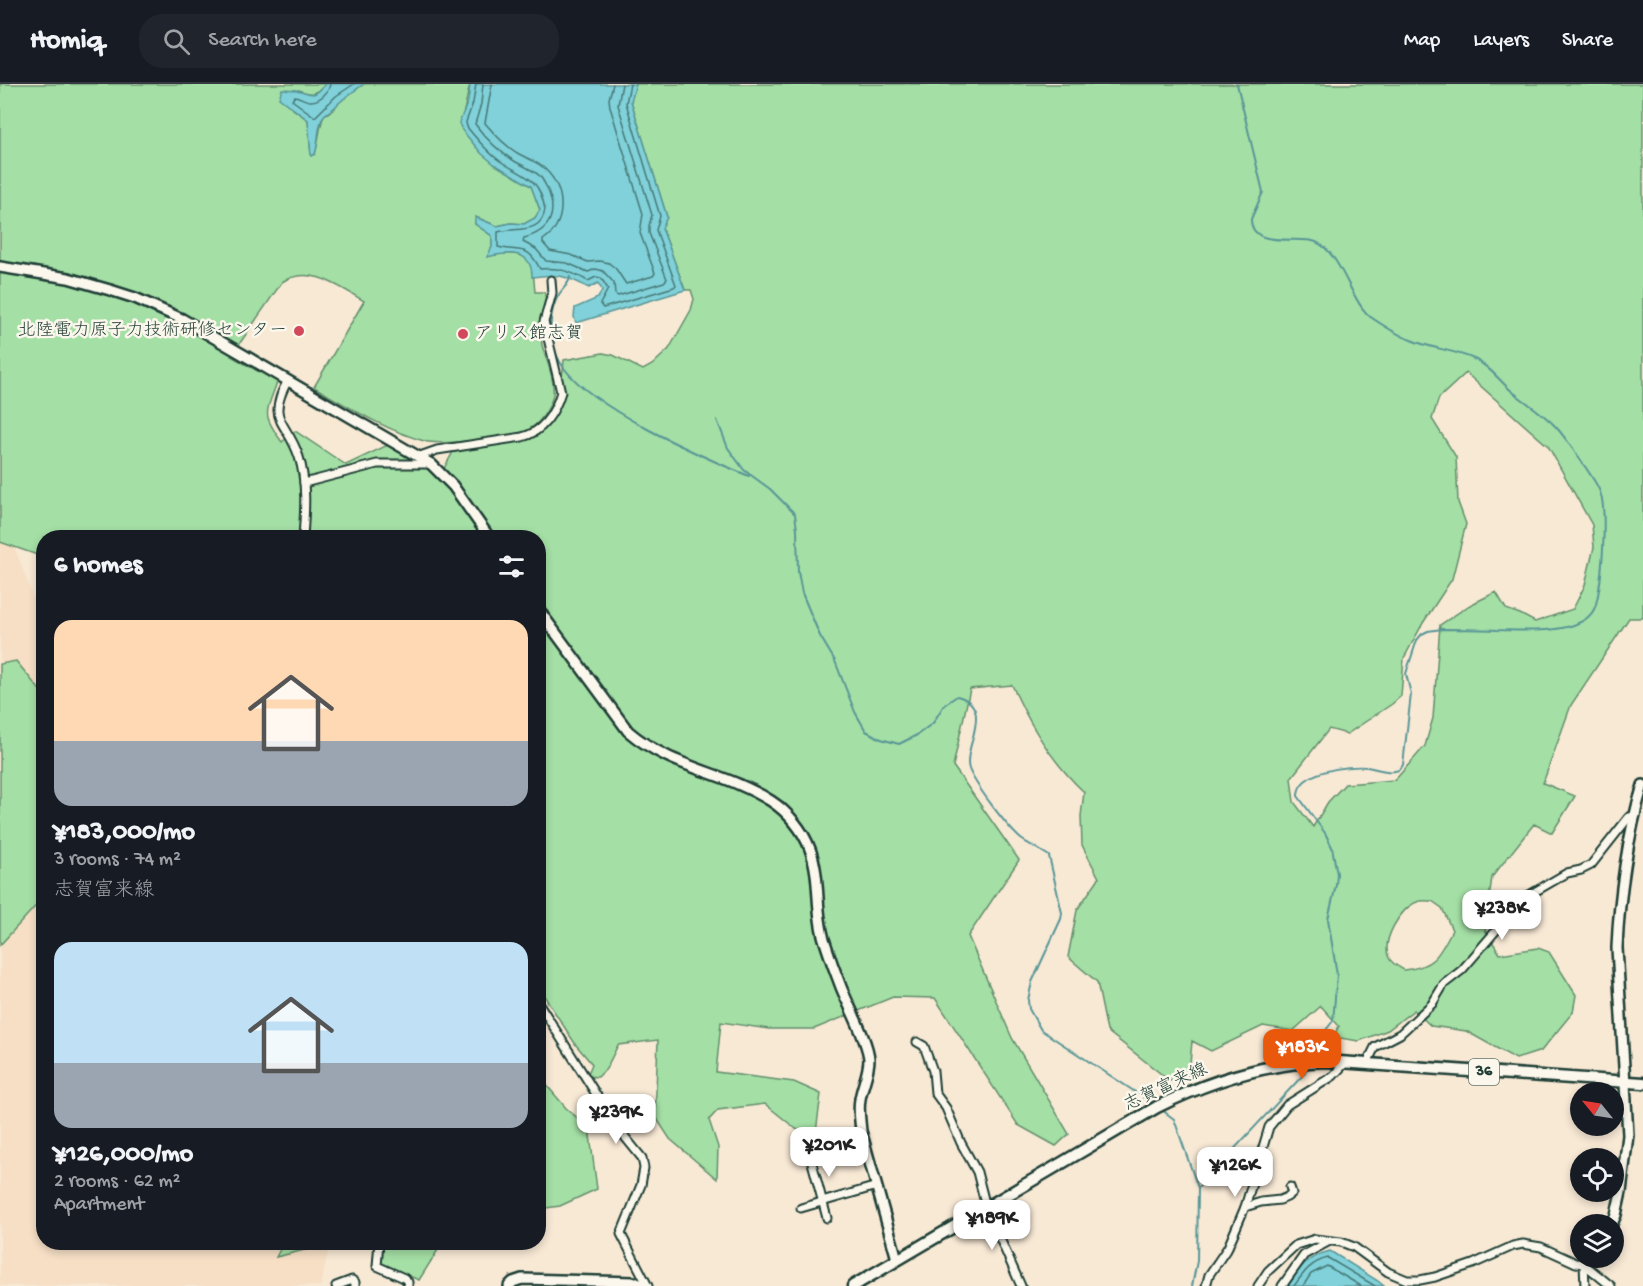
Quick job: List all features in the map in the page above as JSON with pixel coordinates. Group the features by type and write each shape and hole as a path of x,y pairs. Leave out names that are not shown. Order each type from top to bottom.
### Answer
{"main road":[{"name":"志賀富来線","path":"853,1286 1165,1103 1185,1093 1244,1073 1325,1061 1643,1083"}],"street":[{"path":"0,267 68,278 135,298 182,319 420,456 453,486 484,530"},
{"path":"420,456 437,450 531,435 546,422 561,392 544,322 552,293 551,280"},
{"path":"288,380 277,410 279,421 299,457 304,483 303,530"},
{"path":"304,483 377,464 431,464"},
{"path":"546,620 628,731 638,740 670,759 752,791 771,801 789,816 806,839 816,872 819,916 824,938 867,1051 867,1069 858,1112 861,1131 897,1259"},
{"path":"1616,1214 1628,1135 1617,948 1618,918 1643,785"},
{"path":"1367,1063 1375,1047 1400,1034 1432,1004 1444,984 1462,970 1524,898 1567,873 1586,868 1629,817 1636,815"},
{"path":"546,1015 616,1126 642,1158 644,1168 641,1185 621,1234 646,1286"},
{"path":"917,1042 924,1046 933,1071 935,1093 946,1108 977,1172 986,1207 1021,1286"},
{"path":"1206,1286 1209,1275 1228,1247 1245,1207 1269,1127 1287,1105 1334,1076 1346,1062"},
{"path":"807,1144 827,1218"},
{"path":"801,1209 877,1186"},
{"path":"1245,1207 1287,1197 1292,1193 1290,1186"},
{"path":"1258,1286 1268,1271 1296,1245 1315,1239 1341,1242 1354,1247 1388,1272 1407,1280 1435,1277 1523,1244 1570,1256"},
{"path":"1282,1286 1304,1255 1328,1242"},
{"path":"379,1250 376,1266 404,1278 408,1286"},
{"path":"1586,1286 1587,1268"},
{"path":"1594,1268 1611,1286"},
{"path":"509,1286 522,1279 634,1282 646,1286"},
{"path":"336,1286 352,1280 355,1286"}],"shaded area":[{"path":"0,508 36,605 36,1250 328,1250 321,1286 0,1286"}],"green space":[{"path":"0,84 326,84 314,93 299,90 289,106 308,120 311,155 315,154 324,115 333,110 340,100 364,84 470,84 464,111 494,164 531,186 540,210 535,218 524,224 511,223 497,226 476,217 475,224 492,236 492,247 488,256 513,254 525,257 532,267 535,292 544,292 545,295 539,328 551,375 553,394 539,421 531,428 511,435 462,441 424,441 381,424 314,387 364,301 314,276 303,275 282,282 231,356 277,382 268,407 268,419 282,442 295,431 346,465 394,442 442,472 453,452 532,438 541,431 548,423 557,404 564,360 603,353 613,355 643,370 669,349 691,310 694,299 691,290 685,290 662,228 667,217 631,101 636,84 1643,84 1643,618 1629,618 1571,705 1543,783 1575,796 1552,833 1534,824 1492,877 1485,930 1500,954 1538,948 1549,952 1576,995 1573,1012 1541,1051 1516,1059 1466,1031 1431,1026 1414,1010 1388,1030 1359,1041 1333,1037 1339,1026 1321,1006 1293,1031 1263,1026 1211,1051 1192,1041 1189,1076 1170,1081 1107,1031 1097,982 1068,957 1077,910 1099,878 1082,845 1081,816 1084,792 1062,769 1043,742 1012,685 970,689 953,766 1019,860 968,936 1012,1038 1069,1134 1056,1146 1018,1125 935,998 893,997 814,1029 769,1029 721,1022 716,1072 794,1082 821,1094 815,1140 796,1129 765,1104 718,1110 709,1120 718,1147 717,1179 670,1139 655,1116 658,1040 618,1045 606,1069 598,1077 587,1076 592,1064 576,1045 546,999 546,530 36,530 36,555 0,542","holes":["1466,373 1548,446 1592,525 1594,547 1585,585 1573,609 1535,622 1506,609 1496,592 1470,605 1440,625 1433,718 1425,746 1395,780 1345,784 1328,802 1313,827 1294,802 1291,778 1329,729 1347,734 1401,696 1404,658 1423,623 1452,579 1466,524 1458,502 1456,457 1432,419 1439,398","1420,901 1432,901 1442,908 1452,930 1439,953 1429,963 1414,968 1404,970 1394,964 1389,958 1388,943 1390,934 1404,911"]},
{"path":"16,661 36,685 36,906 0,945 0,664"},
{"path":"546,1084 566,1108 589,1128 597,1189 560,1206 546,1208"},
{"path":"280,1250 304,1250 276,1257"},
{"path":"383,1250 438,1250 419,1280 380,1264"}],"water":[{"path":"326,84 364,84 324,116 320,125 315,154 311,156 308,120 279,98 282,89 313,94"},
{"path":"470,84 636,84 631,101 667,217 662,228 685,290 576,323 575,308 598,298 602,290 598,283 589,288 562,276 532,277 531,268 524,257 503,254 487,257 492,247 492,236 475,224 475,217 497,226 511,223 524,224 535,218 540,210 531,186 494,164 481,153 462,130 459,123 468,101"},
{"path":"1330,1251 1384,1286 1286,1286 1296,1273 1315,1256"}],"waterway":[{"path":"1237,84 1263,192 1251,219 1253,229 1259,235 1267,238 1316,242 1332,256 1358,302 1372,318 1406,338 1468,357 1487,367 1509,389 1560,432 1597,485 1603,505 1604,533 1600,580 1596,604 1590,615 1581,622 1568,627 1553,629 1522,631 1442,629 1422,634 1417,640 1406,674 1411,694 1403,765 1398,770 1392,771 1367,767 1348,767 1325,771 1314,775 1300,787 1298,796 1325,833 1332,847 1337,874 1328,919 1337,975 1333,1021 1318,1040 1312,1058"},
{"path":"551,335 553,308 570,277"},
{"path":"553,344 564,368 599,400 677,444 749,476"},
{"path":"717,420 728,448 744,470 770,489 795,514 798,572 802,593 820,636 835,661 855,712 866,731 881,739 899,744 917,735 933,723 944,705 957,696 968,701 974,709 975,728 968,760 972,776 1015,833 1049,856 1062,913 1032,982 1028,1000 1029,1009 1041,1030 1155,1105"},
{"path":"1198,1188 1304,1074 1308,1065"},
{"path":"1162,1110 1174,1119 1198,1188 1197,1261 1192,1286"}],"place":[{"name":"北陸電力原子力技術研修センター","path":"299,331"},
{"name":"アリス館志賀","path":"463,334"}]}
